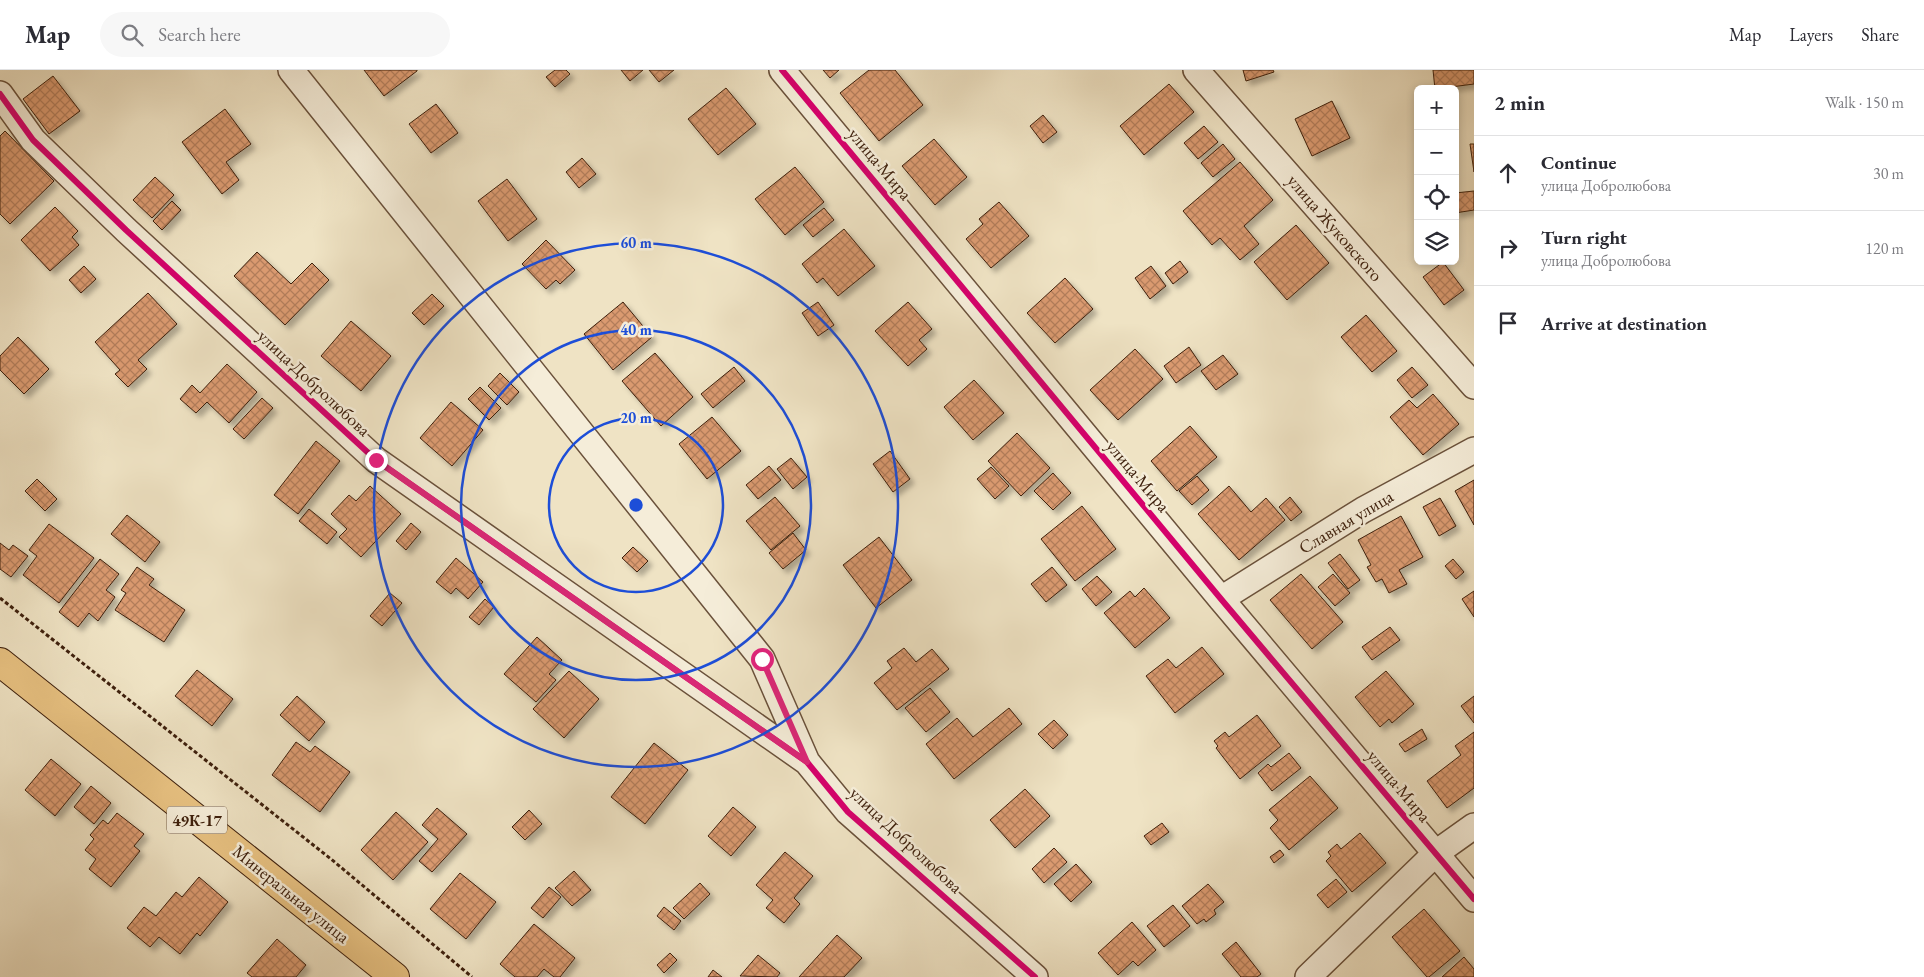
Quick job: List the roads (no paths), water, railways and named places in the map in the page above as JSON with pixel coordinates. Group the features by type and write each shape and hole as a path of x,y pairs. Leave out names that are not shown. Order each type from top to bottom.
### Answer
{"main road":[{"name":"Минеральная улица","path":"0,662 395,977"}],"street":[{"name":"улица Добролюбова","path":"291,70 762,659 807,762"},
{"name":"улица Мира","path":"782,70 1221,599 1474,899"},
{"name":"улица Жуковского","path":"1197,70 1474,386"},
{"name":"улица Добролюбова","path":"0,94 33,140 118,223 376,460 807,762 848,812 1035,977"},
{"name":"Славная улица","path":"1221,599 1363,510 1474,450"},
{"path":"1308,977 1436,853 1474,826"}]}
